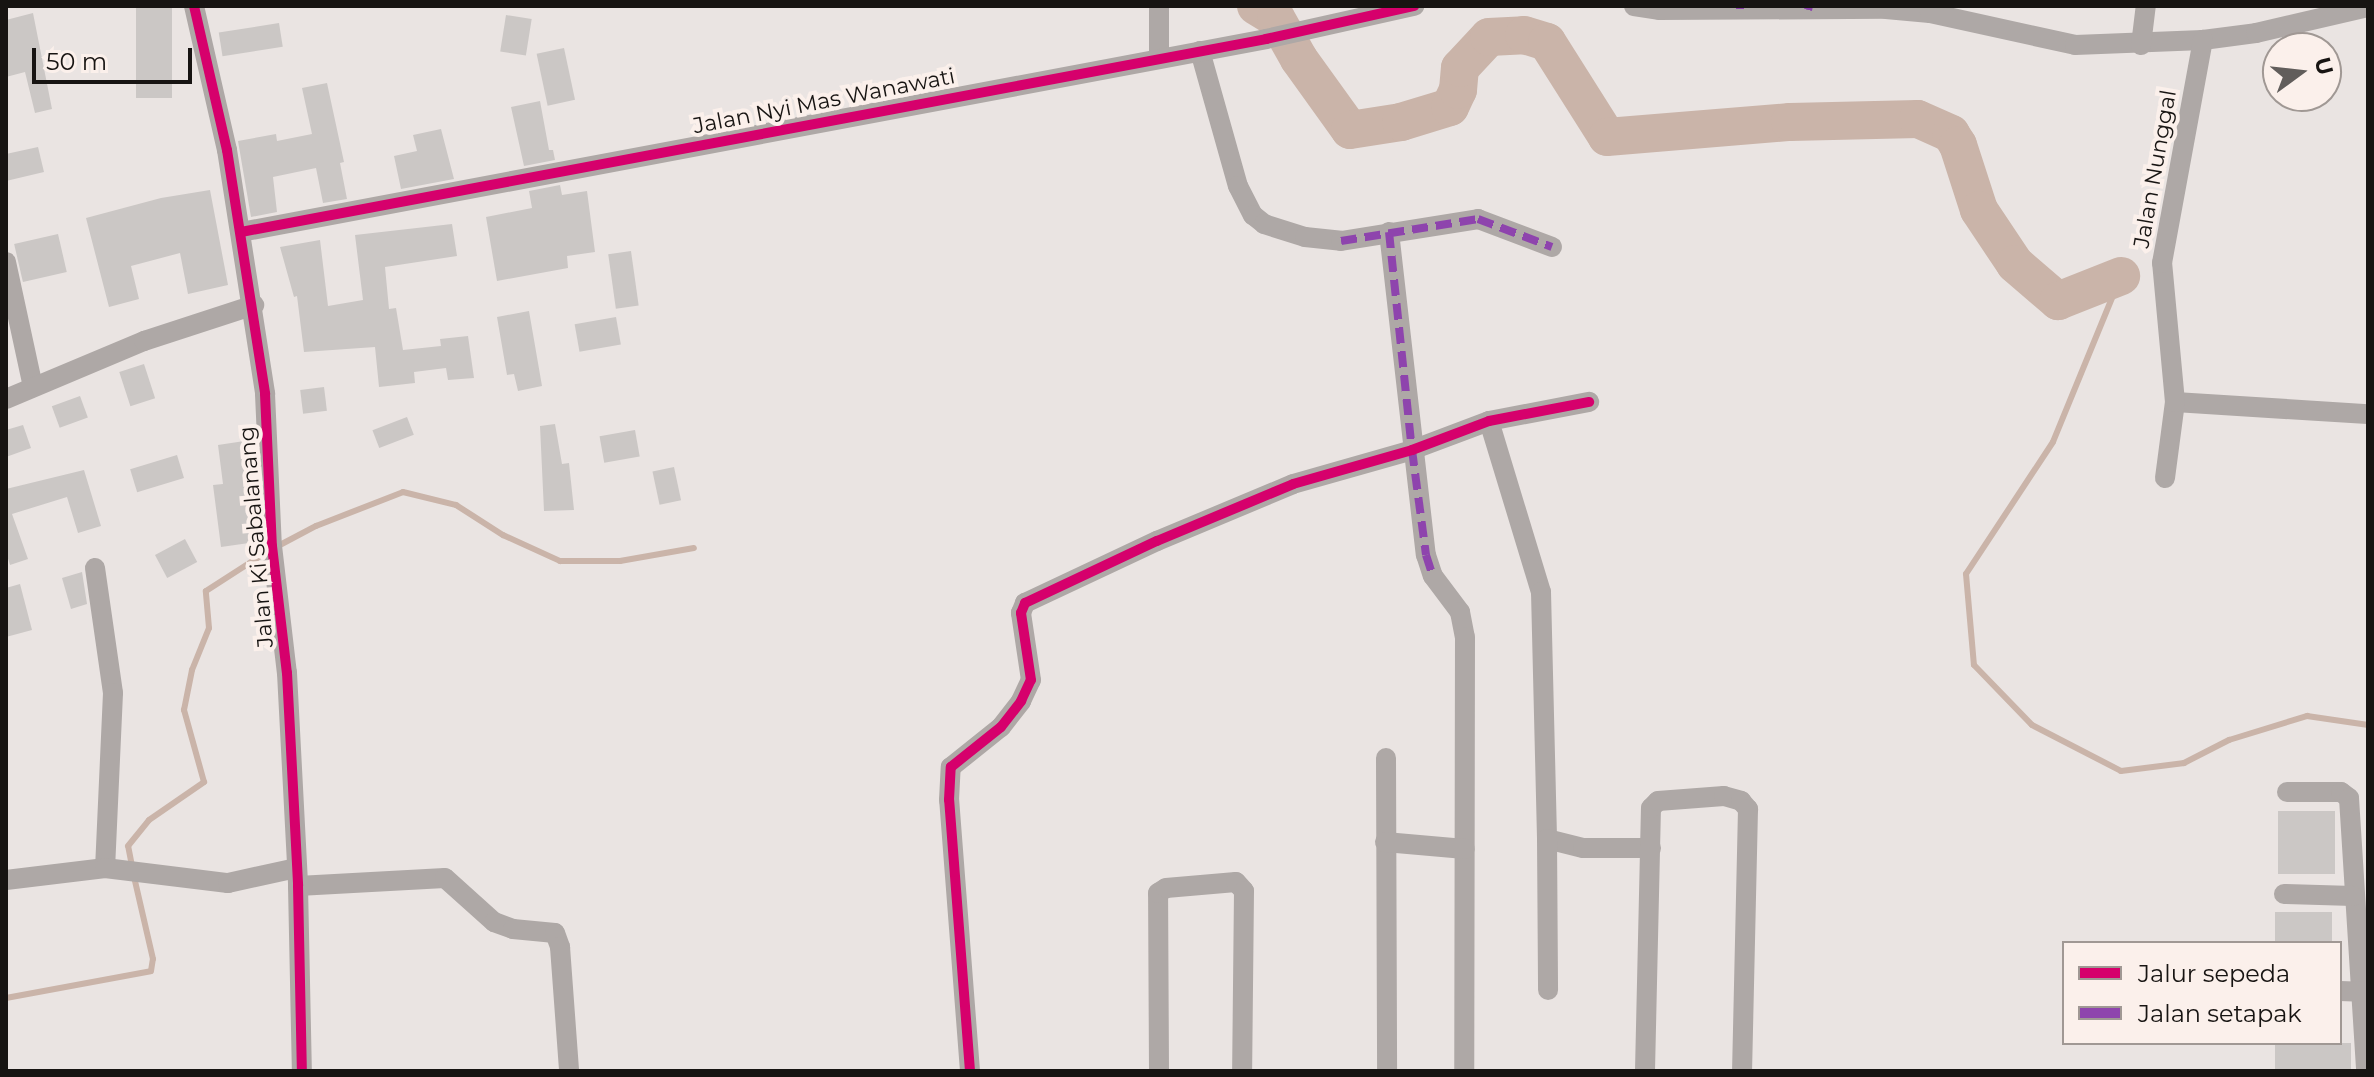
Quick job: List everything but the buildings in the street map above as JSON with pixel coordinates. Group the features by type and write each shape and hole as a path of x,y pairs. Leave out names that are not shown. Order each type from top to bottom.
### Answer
{"street":[{"name":"Jalan Ki Sabalanang","path":"194,6 227,150 254,305 265,394 272,550 287,673 302,1071"},
{"name":"Jalan Nyi Mas Wanawati","path":"241,232 1266,39 1316,29 1380,10 1414,6"},
{"path":"1634,6 1659,10 1886,9 1930,13 2075,45 2141,45 2203,40 2256,33 2368,7"},
{"path":"2141,45 2146,6"},
{"path":"1159,7 1159,57"},
{"name":"Jalan Nunggal","path":"2165,478 2175,402 2162,263 2203,40"},
{"path":"1200,51 1225,149 1253,215 1264,224 1294,234 1341,241 1478,219 1552,247"},
{"path":"1389,232 1426,555 1433,576 1460,612 1465,637 1464,1071"},
{"path":"6,262 33,387"},
{"path":"6,399 144,341 254,305"},
{"path":"970,1071 949,800 951,767 1001,727 1031,680 1021,613 1025,603 1293,484 1412,450 1489,421 1589,402"},
{"path":"2175,402 2368,414"},
{"path":"1489,421 1541,592 1548,990"},
{"path":"95,568 113,693 114,869"},
{"path":"1386,758 1387,1071"},
{"path":"2287,792 2341,792 2349,798 2356,992 2366,1071"},
{"path":"1645,1071 1651,808 1658,801 1724,796 1741,801 1748,809 1742,1071"},
{"path":"1547,839 1583,848 1651,848"},
{"path":"1385,842 1465,849"},
{"path":"6,880 114,869 228,883 297,877 445,878 494,922 513,929 555,933 560,947 569,1071"},
{"path":"1159,1071 1158,893 1166,888 1236,882 1244,891 1242,1071"},
{"path":"2284,894 2353,896"}],"waterway":[{"path":"1256,6 1276,18 1299,59 1350,130 1401,122 1450,107 1458,90 1460,68 1489,37 1524,35 1547,42 1607,137 1790,122 1918,119 1951,134 1958,145 1979,210 2015,264 2058,301 2121,276"},
{"path":"2121,276 2053,442 1966,574 1974,665 2032,725 2121,771 2184,763 2229,740 2307,716 2368,725"},
{"path":"278,546 316,526 403,492 456,505 503,535 560,561 620,561 694,548"},
{"path":"132,866 128,846 149,820 204,782 184,710 192,670 209,628 206,591 268,551"},
{"path":"6,998 151,971 153,959 134,877"}],"marked path":[{"path":"1808,10 1809,6"},
{"path":"1341,241 1478,219 1552,247"},
{"path":"1389,232 1412,450 1426,555 1433,576"}],"cycle path":[{"path":"194,6 227,150 265,394 272,546 287,673 298,886 302,1071"},
{"path":"241,232 1266,39 1414,6"},
{"path":"970,1071 949,800 951,767 1001,727 1021,701 1031,680 1021,613 1025,603 1157,541 1293,484 1412,450 1489,421 1589,402"}]}
